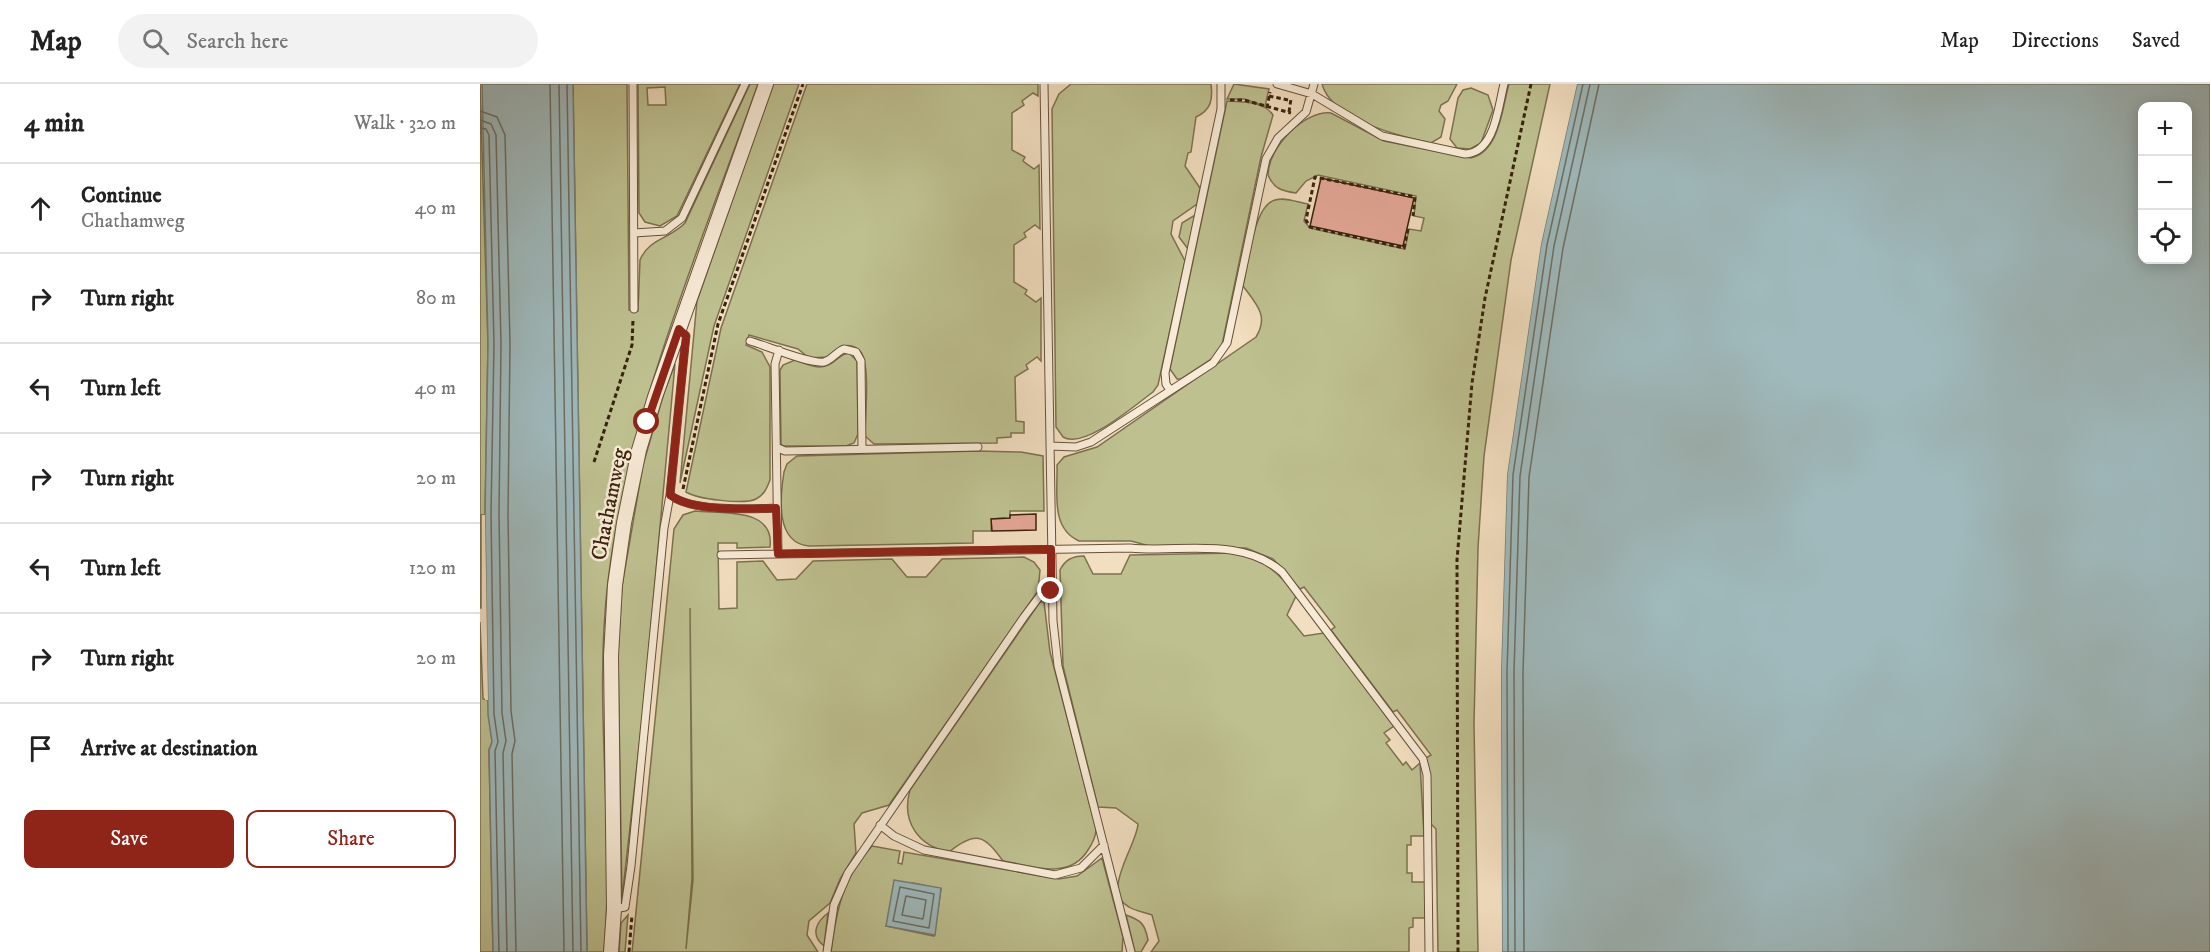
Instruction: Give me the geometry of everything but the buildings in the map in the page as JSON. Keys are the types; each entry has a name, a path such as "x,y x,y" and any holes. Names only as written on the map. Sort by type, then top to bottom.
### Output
{"street":[{"name":"Chathamweg","path":"611,952 614,909 611,656 615,585 624,523 639,450 679,329 766,84"}],"lane":[{"path":"633,84 634,309"},
{"path":"634,233 665,231 680,221 745,84"},
{"path":"1044,84 1051,591 1058,666 1131,952"},
{"path":"1170,390 1166,384 1165,374 1221,109 1221,84"},
{"path":"1277,84 1312,94 1382,136 1469,154 1481,149 1488,142 1504,84"},
{"path":"1050,446 1065,448 1086,445 1213,363 1224,350 1266,159 1278,138 1302,115 1314,84"},
{"path":"614,909 623,909 627,902 664,528 670,495 686,336 679,329"},
{"path":"750,341 810,362 830,360 844,349 858,354 861,364 862,449"},
{"path":"778,554 775,364 779,350"},
{"path":"778,448 785,451 978,447"},
{"path":"670,495 680,502 745,509 776,508"},
{"path":"721,555 1051,549 1232,549 1260,556 1282,572 1423,759 1427,775 1429,952"},
{"path":"827,952 831,920 839,890 880,825 1024,617 1039,597 1051,591"},
{"path":"880,825 894,836 924,850 1055,875 1081,868 1104,845"}],"path":[{"path":"1267,108 1271,84"},
{"path":"1458,952 1455,647 1459,538 1472,383 1485,298 1531,84"},
{"path":"1269,96 1291,101"},
{"path":"1220,101 1244,100 1267,108 1302,115"},
{"path":"1408,229 1404,248 1310,227 1306,220 1315,177 1415,197 1413,216"},
{"path":"594,462 632,345 634,309"}],"green space":[{"path":"480,84 488,344 485,515 481,515 481,608 480,608"},
{"path":"573,84 627,84 629,310 638,311 640,260 649,247 685,223 750,84 758,84 670,329 632,454 618,517 608,581 604,627 603,720 607,906 604,952 587,952"},
{"path":"638,84 740,84 677,216 660,226 645,222 639,213","holes":["665,87 666,105 648,105 647,88"]},
{"path":"773,84 799,84 714,326 680,483 697,301"},
{"path":"807,84 1038,84 1038,96 1033,93 1022,101 1024,105 1012,113 1012,150 1025,157 1023,161 1034,169 1039,165 1040,229 1035,225 1024,233 1026,237 1014,245 1014,282 1027,290 1025,294 1036,302 1041,298 1041,361 1037,357 1026,365 1028,369 1015,377 1016,421 1024,422 1024,433 1011,433 1011,437 997,438 997,443 874,444 865,436 866,379 863,357 858,349 842,346 828,357 809,358 798,349 749,335 746,345 762,352 770,367 770,480 761,495 750,501 721,500 692,495 686,492 721,328"},
{"path":"1071,84 1211,84 1212,95 1208,108 1196,117 1191,152 1188,153 1185,166 1200,188 1197,204 1173,221 1171,234 1185,261 1158,385 1153,392 1109,424 1096,432 1072,439 1063,437 1056,427 1052,109 1059,94"},
{"path":"1234,84 1269,89 1265,106 1244,99 1227,99"},
{"path":"1322,84 1457,84 1448,101 1441,105 1439,111 1445,119 1441,137 1431,143 1385,131 1352,117 1328,97"},
{"path":"1509,84 1550,84 1511,260 1484,456 1478,548 1474,724 1478,952 1438,952 1436,829 1431,824 1430,778 1426,758 1431,755 1397,710 1393,712 1331,630 1335,627 1304,587 1300,589 1273,559 1246,548 1157,548 1131,541 1079,541 1063,527 1057,508 1057,465 1064,457 1097,447 1256,337 1260,330 1260,311 1243,286 1261,213 1275,200 1292,200 1308,204 1304,221 1310,228 1405,249 1409,229 1421,231 1424,218 1414,216 1416,196 1318,175 1306,181 1296,193 1276,186 1268,175 1270,164 1281,143 1299,124 1321,114 1331,113 1384,141 1471,158 1481,154 1494,138 1502,116"},
{"path":"1471,88 1488,95 1493,110 1481,143 1470,149 1457,148 1450,139 1458,98 1463,90"},
{"path":"1227,101 1258,105 1269,110 1273,115 1261,157 1222,345 1213,358 1181,379 1177,379 1170,369"},
{"path":"1195,215 1188,249 1179,237 1182,223"},
{"path":"849,353 857,361 858,434 854,443 846,446 783,446 781,444 780,370 783,365 795,360 821,367"},
{"path":"675,364 643,712 622,898 618,654 622,586 643,465"},
{"path":"1021,452 1043,456 1044,511 1010,511 1010,531 1004,518 992,519 991,531 973,531 973,543 809,546 798,543 790,537 785,528 781,506 784,472 787,464 797,456"},
{"path":"695,511 744,515 764,525 769,534 770,547 737,548 737,543 718,543 719,609 737,608 737,562 763,561 777,580 796,579 813,561 892,559 907,577 926,577 942,559 1024,557 1034,562 1040,570 1038,591 889,805 862,813 854,824 856,853 840,879 830,903 809,921 807,935 818,952 632,952 674,529 683,515","holes":["690,608 693,880 686,949 692,879"]},
{"path":"1236,553 1255,559 1284,581 1296,596 1287,615 1304,636 1324,633 1394,726 1384,733 1390,740 1386,743 1403,765 1406,762 1412,770 1420,763 1424,836 1411,836 1411,845 1407,845 1407,873 1412,873 1412,882 1425,882 1426,918 1413,918 1413,927 1409,928 1409,952 1151,952 1159,941 1152,915 1131,908 1121,900 1118,891 1119,880 1138,824 1116,808 1098,807 1063,666 1060,570 1069,559 1080,556 1084,556 1093,574 1121,574 1130,555"},
{"path":"1040,602 1044,602 1050,652 1096,829 1092,843 1080,860 1071,866 1049,869 1003,861 985,841 979,838 966,840 949,852 938,849 921,838 910,822 908,801 910,790"},
{"path":"480,622 483,699 488,700 492,742 489,750 493,952 480,952"},
{"path":"872,846 900,851 898,863 902,864 904,852 1059,879 1077,876 1102,858 1123,937 1122,952 831,952 842,895 862,858","holes":["913,883 941,889 934,936 886,926"]},
{"path":"828,913 824,946 817,937 816,929 820,920"},
{"path":"628,915 625,952 619,952 621,923"},
{"path":"1126,915 1142,923 1145,930 1148,940 1141,952 1135,952"}],"water":[{"path":"482,84 573,84 587,952 493,952 489,750 492,742 488,715 485,515 488,344"},
{"path":"1577,84 2210,84 2210,952 1502,952 1501,672 1507,475 1541,244"},
{"path":"894,880 941,888 935,935 886,926"}],"pier":[{"path":"1574,84 1577,84 1541,244 1507,475 1501,672 1502,952 1499,952 1498,672 1504,475 1538,243"},
{"path":"482,515 485,515 488,700 485,700"}],"route":[{"path":"647,422 679,329 686,336 670,495 680,502 745,509 776,508 778,554 1051,549 1051,591"}]}
